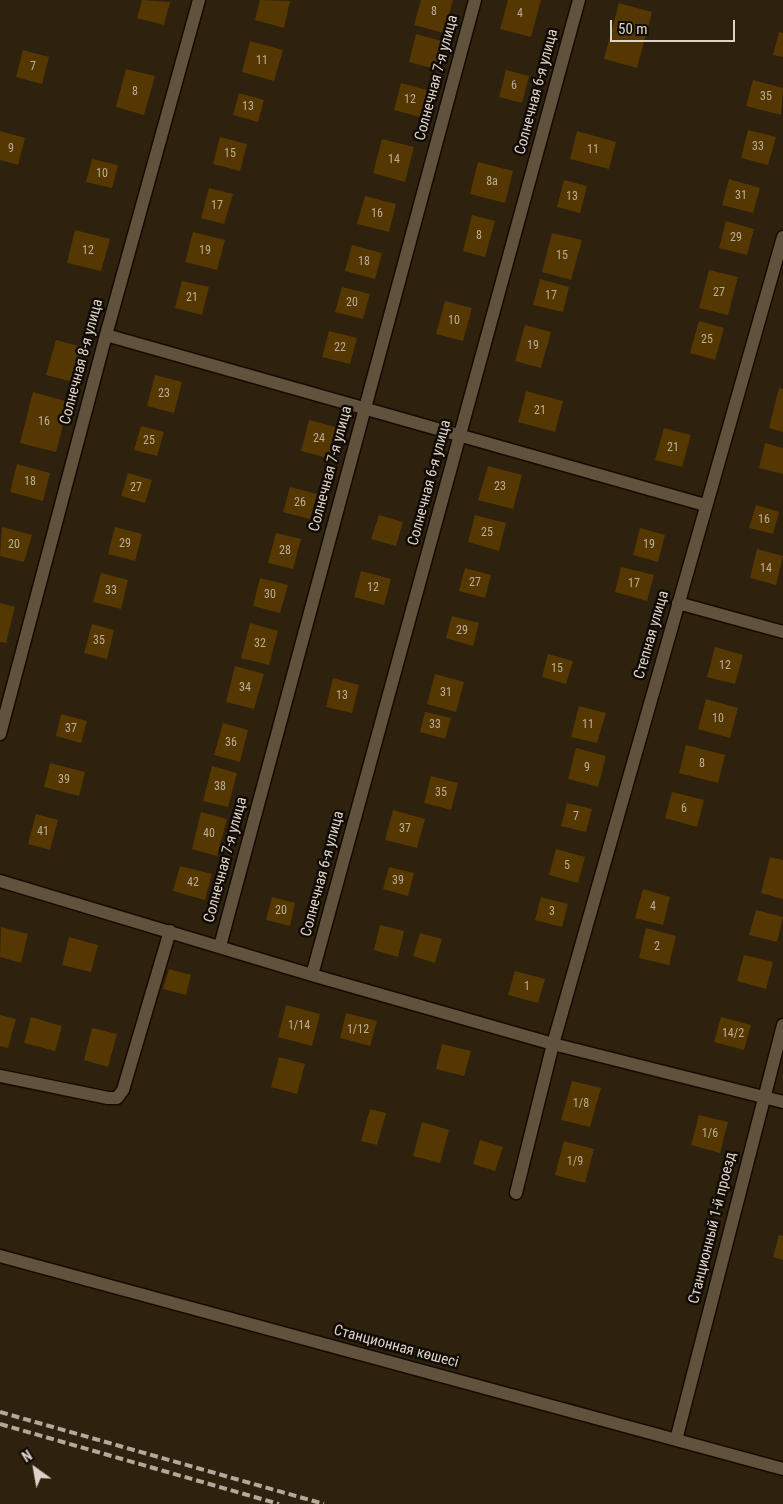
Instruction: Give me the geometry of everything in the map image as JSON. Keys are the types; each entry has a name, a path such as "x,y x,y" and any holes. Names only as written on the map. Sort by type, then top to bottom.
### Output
{"street":[{"name":"Солнечная 8-я улица","path":"0,734 106,334 199,0"},
{"name":"Солнечная 7-я улица","path":"220,946 364,408 476,0"},
{"name":"Солнечная 6-я улица","path":"312,975 579,0"},
{"name":"Степная улица","path":"516,1193 554,1044 705,505 783,237"},
{"path":"106,334 705,505"},
{"path":"678,603 783,632"},
{"path":"0,881 312,975 554,1044 783,1102"},
{"path":"0,1076 108,1098 117,1098 123,1090 170,931"},
{"name":"Станционный 1-й проезд","path":"676,1440 783,1025"},
{"name":"Станционная көшесі","path":"0,1256 783,1469"}],"building":[{"path":"142,0 170,2 164,25 137,18"},
{"path":"260,0 290,1 284,28 255,20"},
{"path":"421,0 453,0 444,33 414,25"},
{"path":"508,0 541,0 531,37 500,29"},
{"path":"619,3 652,12 637,68 604,59"},
{"path":"779,32 783,33 783,57 773,55"},
{"path":"416,34 442,41 435,69 409,62"},
{"path":"250,41 283,50 274,81 242,72"},
{"path":"23,50 49,57 42,84 16,77"},
{"path":"126,69 155,76 144,115 116,107"},
{"path":"506,70 529,76 522,103 499,97"},
{"path":"753,80 783,88 781,115 746,106"},
{"path":"401,83 427,90 420,117 394,110"},
{"path":"239,93 264,100 258,122 233,115"},
{"path":"748,130 776,137 768,165 741,158"},
{"path":"0,131 25,138 18,165 0,160"},
{"path":"577,131 616,142 609,169 570,159"},
{"path":"220,137 247,144 240,171 213,164"},
{"path":"382,139 414,147 405,182 373,173"},
{"path":"92,159 118,165 112,188 86,182"},
{"path":"478,162 513,171 505,203 470,194"},
{"path":"729,179 760,188 753,213 722,205"},
{"path":"564,180 587,186 580,213 557,207"},
{"path":"209,188 233,194 224,224 201,218"},
{"path":"365,196 396,204 389,232 357,224"},
{"path":"472,215 495,221 485,257 463,251"},
{"path":"726,221 754,229 747,255 719,248"},
{"path":"75,230 110,239 101,271 67,263"},
{"path":"193,232 225,240 217,270 185,262"},
{"path":"552,233 582,240 571,280 542,272"},
{"path":"352,245 382,253 375,279 345,271"},
{"path":"709,270 738,277 728,315 699,308"},
{"path":"540,279 569,287 563,312 533,305"},
{"path":"182,281 209,287 202,315 175,308"},
{"path":"342,287 370,294 363,319 335,312"},
{"path":"445,301 472,308 463,341 436,334"},
{"path":"699,321 724,328 715,360 690,353"},
{"path":"525,325 551,332 541,368 515,361"},
{"path":"329,331 357,338 350,364 322,357"},
{"path":"56,340 86,348 77,383 46,375"},
{"path":"155,375 182,382 174,413 147,406"},
{"path":"779,388 783,389 783,432 769,428"},
{"path":"526,391 563,401 555,432 518,422"},
{"path":"33,392 69,402 56,452 20,443"},
{"path":"309,420 336,427 328,458 301,451"},
{"path":"141,426 164,432 157,456 134,450"},
{"path":"664,428 691,435 682,467 655,460"},
{"path":"765,443 783,448 783,474 759,468"},
{"path":"17,464 50,473 43,501 10,492"},
{"path":"488,466 522,475 513,509 478,500"},
{"path":"128,473 152,480 145,503 121,496"},
{"path":"290,487 317,494 310,519 283,512"},
{"path":"756,505 779,512 773,534 749,528"},
{"path":"379,515 403,522 396,546 371,539"},
{"path":"475,515 506,523 499,551 468,542"},
{"path":"2,527 32,535 24,562 0,556"},
{"path":"115,527 142,534 135,561 108,554"},
{"path":"640,528 665,535 658,562 633,555"},
{"path":"276,533 301,539 293,569 268,563"},
{"path":"757,549 783,556 776,585 750,578"},
{"path":"621,567 654,575 647,601 615,592"},
{"path":"465,568 491,575 485,598 459,591"},
{"path":"361,571 391,579 384,605 354,597"},
{"path":"101,573 128,580 121,609 93,602"},
{"path":"260,578 288,585 280,613 253,606"},
{"path":"0,603 15,607 6,643 0,642"},
{"path":"452,616 479,623 473,646 446,638"},
{"path":"250,623 278,631 269,665 241,658"},
{"path":"92,624 114,630 107,659 84,653"},
{"path":"715,647 743,655 735,684 707,677"},
{"path":"548,654 573,661 566,684 542,677"},
{"path":"235,666 264,674 254,709 226,702"},
{"path":"435,674 464,682 456,712 427,704"},
{"path":"333,678 359,685 352,713 326,707"},
{"path":"706,699 738,708 730,738 698,729"},
{"path":"579,706 606,713 597,743 571,737"},
{"path":"425,712 451,718 445,739 420,732"},
{"path":"61,714 87,721 81,743 56,736"},
{"path":"223,723 248,730 240,762 214,755"},
{"path":"686,745 725,755 718,783 679,773"},
{"path":"576,748 606,756 598,787 568,779"},
{"path":"50,763 85,772 79,796 44,787"},
{"path":"212,766 237,773 228,807 203,801"},
{"path":"431,776 458,783 451,810 424,803"},
{"path":"672,792 704,800 697,827 665,818"},
{"path":"567,803 592,809 586,832 561,826"},
{"path":"393,810 425,819 417,848 385,840"},
{"path":"201,812 227,819 217,856 192,849"},
{"path":"36,814 58,820 50,850 28,844"},
{"path":"556,849 585,857 578,883 549,875"},
{"path":"770,857 783,860 783,899 761,893"},
{"path":"180,866 212,874 205,900 173,891"},
{"path":"389,867 414,873 408,896 383,889"},
{"path":"643,889 670,897 663,925 635,918"},
{"path":"272,897 295,903 290,926 266,920"},
{"path":"541,897 568,904 562,927 535,920"},
{"path":"756,910 783,917 777,942 749,935"},
{"path":"380,925 404,931 398,957 374,950"},
{"path":"1,927 28,934 21,963 0,957"},
{"path":"646,928 676,936 669,965 639,958"},
{"path":"420,933 442,939 435,963 413,956"},
{"path":"69,937 98,945 91,972 62,965"},
{"path":"744,955 773,962 766,989 737,981"},
{"path":"169,969 191,975 186,995 163,989"},
{"path":"515,971 545,979 538,1003 508,995"},
{"path":"286,1005 320,1014 312,1046 278,1037"},
{"path":"346,1013 377,1021 370,1046 340,1038"},
{"path":"0,1015 16,1019 8,1048 0,1046"},
{"path":"31,1017 62,1026 55,1051 24,1043"},
{"path":"721,1017 751,1025 744,1050 714,1042"},
{"path":"92,1028 117,1034 108,1067 84,1060"},
{"path":"442,1044 471,1051 464,1076 436,1069"},
{"path":"279,1057 305,1064 297,1094 271,1087"},
{"path":"572,1081 601,1088 590,1127 561,1120"},
{"path":"370,1109 386,1113 377,1145 361,1141"},
{"path":"699,1115 728,1122 720,1153 691,1145"},
{"path":"422,1122 449,1130 440,1163 413,1156"},
{"path":"480,1140 503,1147 495,1171 473,1164"},
{"path":"564,1141 594,1149 585,1183 555,1175"},
{"path":"779,1235 783,1236 783,1260 773,1257"}],"railway":[{"path":"0,1412 324,1504"},
{"path":"0,1424 279,1504"}]}
